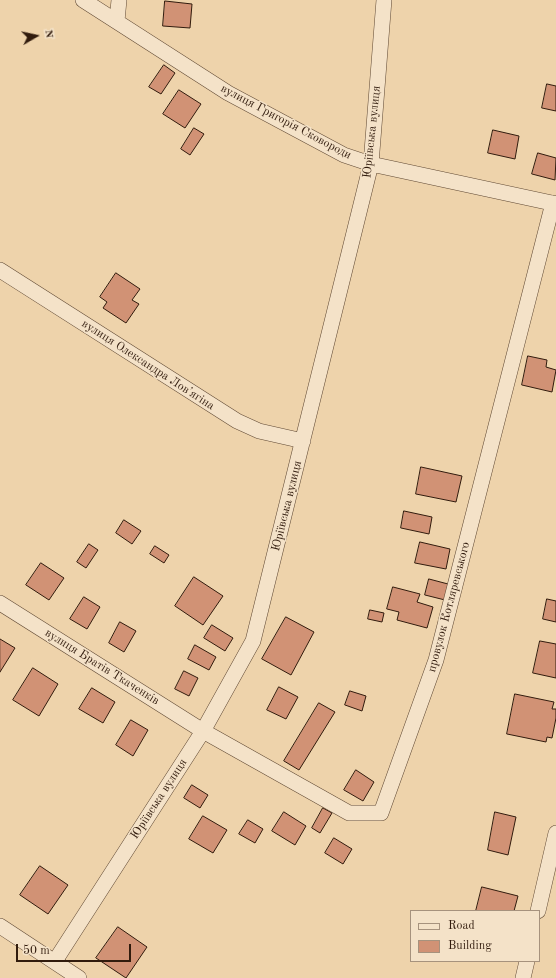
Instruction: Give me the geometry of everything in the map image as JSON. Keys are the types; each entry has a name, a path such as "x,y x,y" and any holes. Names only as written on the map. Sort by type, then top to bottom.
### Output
{"street":[{"name":"вулиця Григорія Сковороди","path":"83,0 228,93 344,155 371,164 555,204"},
{"path":"116,21 119,0"},
{"name":"Юріївська вулиця","path":"55,961 203,731 253,641 371,164 384,0"},
{"name":"провулок Котляревського","path":"203,731 350,813 381,814 436,660 555,204"},
{"name":"вулиця Олександра Ловʼягіна","path":"0,270 236,421 259,431 303,441"},
{"name":"вулиця Братів Ткаченків","path":"0,603 203,731"},
{"path":"538,910 556,833"},
{"path":"0,926 79,978"},
{"path":"523,978 526,962"}],"building":[{"path":"165,1 192,4 190,28 163,26"},
{"path":"164,65 175,73 161,94 149,87"},
{"path":"547,84 556,86 556,111 542,108"},
{"path":"179,90 201,104 185,128 163,114"},
{"path":"194,128 204,134 190,155 181,149"},
{"path":"493,130 519,136 515,159 488,153"},
{"path":"538,153 556,158 555,180 532,174"},
{"path":"116,273 140,289 132,300 139,304 126,323 103,308 107,302 100,297"},
{"path":"528,356 547,360 546,367 556,370 552,392 522,385"},
{"path":"421,467 462,476 456,502 416,494"},
{"path":"404,511 432,517 429,534 401,528"},
{"path":"124,520 141,531 132,544 116,533"},
{"path":"420,542 450,549 446,569 415,563"},
{"path":"89,544 98,550 86,568 77,562"},
{"path":"155,546 169,555 164,563 150,554"},
{"path":"41,563 64,578 49,600 26,585"},
{"path":"194,577 223,596 203,625 175,606"},
{"path":"429,579 448,584 445,600 425,595"},
{"path":"393,587 420,594 417,602 433,607 427,628 397,620 399,612 387,609"},
{"path":"84,597 100,607 87,629 70,619"},
{"path":"547,599 556,601 556,622 543,619"},
{"path":"370,610 384,613 382,622 368,619"},
{"path":"286,617 314,632 291,675 262,659"},
{"path":"120,622 136,631 124,652 109,643"},
{"path":"212,625 233,638 225,651 204,638"},
{"path":"0,639 15,648 0,672"},
{"path":"540,641 556,644 556,678 533,673"},
{"path":"195,645 216,657 209,670 188,659"},
{"path":"33,668 58,684 39,716 13,700"},
{"path":"184,671 198,678 189,696 175,689"},
{"path":"279,687 298,697 286,719 267,710"},
{"path":"92,688 115,702 103,723 79,709"},
{"path":"350,691 366,696 362,711 345,705"},
{"path":"515,694 554,702 552,709 556,709 556,718 552,738 547,737 546,742 507,734"},
{"path":"319,703 335,712 299,770 284,761"},
{"path":"131,720 148,730 133,756 116,745"},
{"path":"356,770 374,782 363,801 344,790"},
{"path":"192,785 208,795 200,808 184,798"},
{"path":"323,808 332,813 320,833 312,828"},
{"path":"284,812 306,826 295,845 272,831"},
{"path":"495,812 516,817 508,855 488,850"},
{"path":"203,816 227,830 213,853 189,839"},
{"path":"248,820 263,829 255,843 239,834"},
{"path":"334,838 352,849 343,864 325,853"},
{"path":"40,866 68,885 48,914 20,895"},
{"path":"482,887 518,896 514,910 476,910"},
{"path":"118,927 147,947 126,978 96,958"}]}
